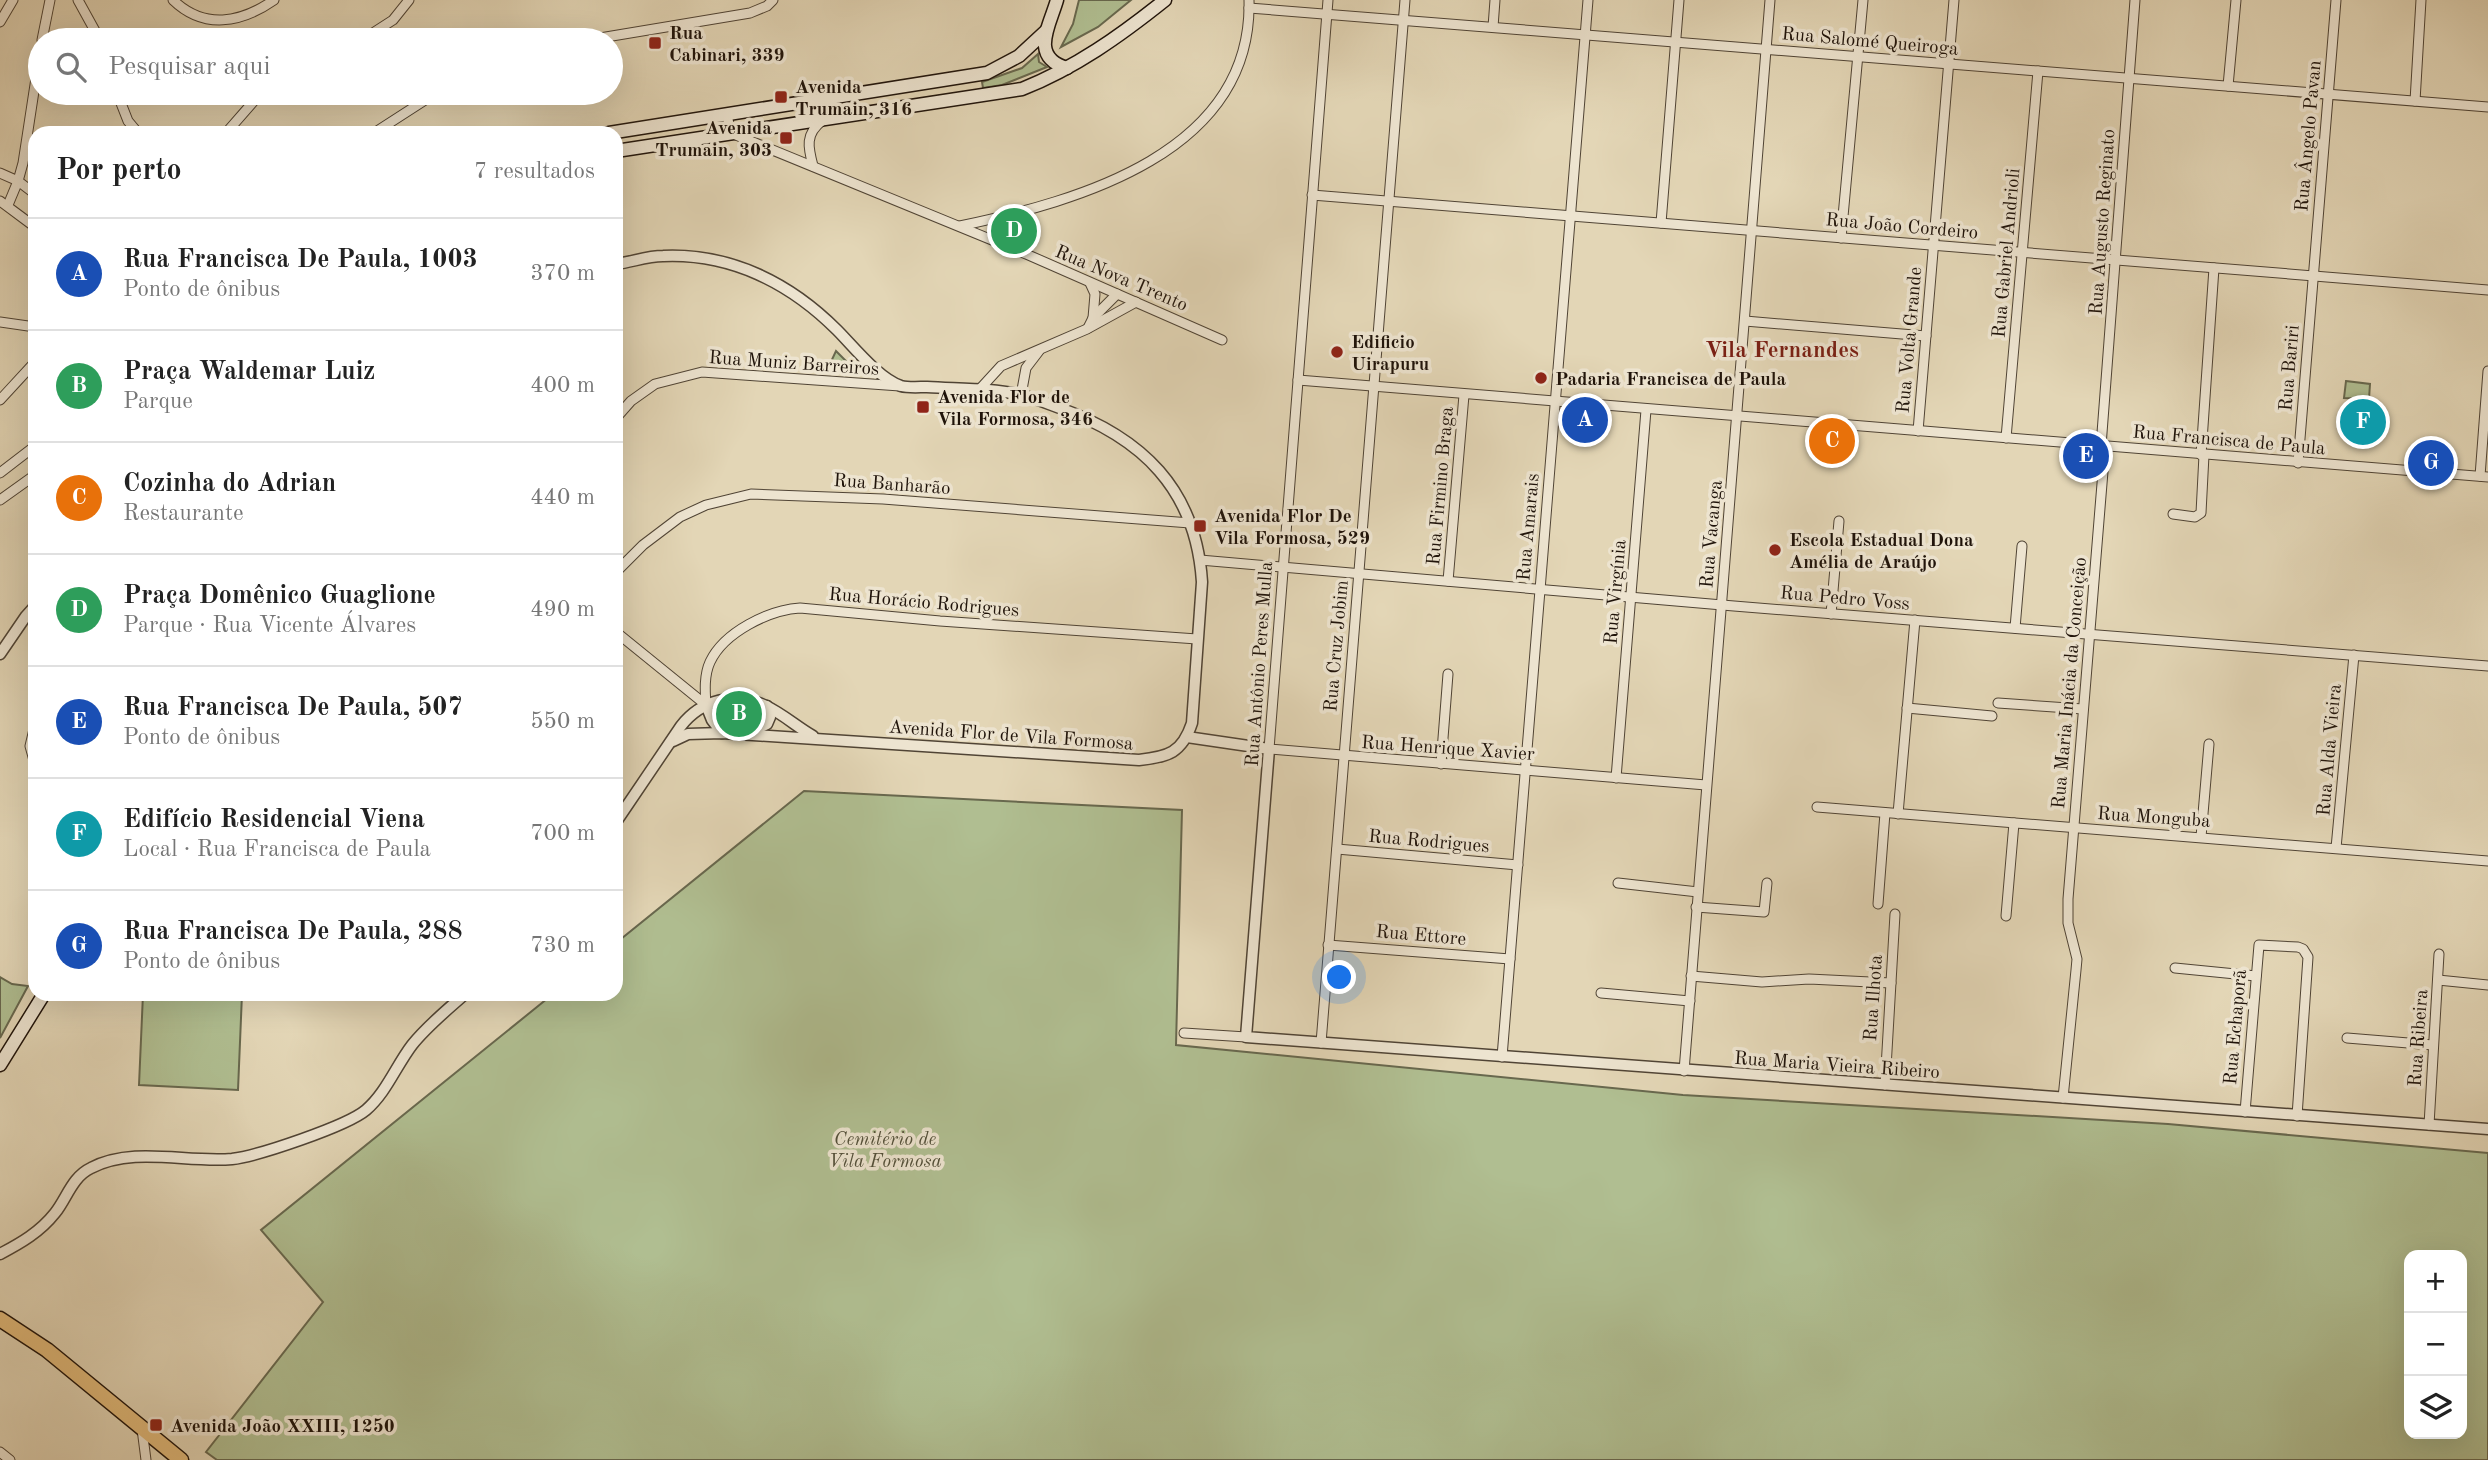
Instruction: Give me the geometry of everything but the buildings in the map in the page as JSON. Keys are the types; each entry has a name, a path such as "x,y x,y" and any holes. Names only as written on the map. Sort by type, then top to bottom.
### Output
{"main road":[{"path":"1057,0 1044,39 1047,55 1052,61 1067,68"},
{"path":"1149,13 1154,0"},
{"path":"623,150 828,117 1004,93 1041,81 1107,46 1164,0"},
{"path":"623,131 987,73 1019,56 1046,31"},
{"path":"0,1065 40,1001"},
{"path":"0,1320 47,1350 181,1460"}],"street":[{"path":"0,22 13,0"},
{"path":"44,28 50,0"},
{"path":"78,0 93,28"},
{"path":"173,0 194,14 218,21 231,20 274,0"},
{"path":"381,28 393,20 410,0"},
{"path":"623,34 750,13 767,6 773,0"},
{"name":"Rua Antônio Peres Mulla","path":"1246,1037 1328,0"},
{"name":"Rua Cruz Jobim","path":"1321,1043 1405,0"},
{"path":"1493,27 1496,0"},
{"name":"Rua Amarais","path":"1502,1057 1588,0"},
{"path":"1661,223 1679,0"},
{"name":"Rua Vacanga","path":"1685,1071 1770,0"},
{"path":"1841,238 1863,0"},
{"name":"Rua Volta Grande","path":"1919,431 1954,0"},
{"name":"Rua Augusto Reginato","path":"2103,446 2136,0"},
{"path":"2228,86 2236,0"},
{"name":"Rua Ângelo Pavan","path":"2313,275 2336,0"},
{"path":"2415,101 2421,0"},
{"path":"958,226 1048,205 1082,194 1135,170 1167,151 1190,132 1222,95 1242,51 1249,4"},
{"name":"Rua Salomé Queiroga","path":"1249,4 1403,21 2488,107"},
{"name":"Rua Gabriel Andrioli","path":"2006,438 2038,71"},
{"path":"28,222 4,203 19,181 31,105"},
{"path":"122,105 132,126"},
{"path":"232,126 250,105"},
{"path":"385,126 417,105"},
{"path":"727,114 731,133"},
{"path":"813,166 809,136 814,127 828,117"},
{"name":"Rua Nova Trento","path":"731,133 958,226 1222,340"},
{"path":"0,173 28,188"},
{"name":"Rua João Cordeiro","path":"1312,195 2488,290"},
{"path":"623,263 660,256 686,256 723,261 749,269 783,285 816,310 875,369 900,386 1021,395 1077,414 1130,444 1154,464 1170,484 1190,523 1200,560 1202,582 1192,723 1187,737"},
{"path":"2173,514 2195,517 2201,513 2214,268"},
{"name":"Rua Bariri","path":"2298,463 2313,275"},
{"path":"1090,283 1095,295 1093,318"},
{"path":"1087,329 1093,318 1117,294"},
{"path":"979,390 1001,366 1087,329 1136,302"},
{"path":"1745,321 1926,336"},
{"path":"0,323 28,326"},
{"path":"1021,395 1026,368 1040,350"},
{"path":"0,400 28,370"},
{"path":"2484,477 2488,371"},
{"name":"Rua Muniz Barreiros","path":"623,410 655,384 702,372 900,386"},
{"name":"Rua Francisca de Paula","path":"1298,380 2484,477"},
{"name":"Rua Firmino Braga","path":"1448,581 1464,395"},
{"name":"Rua Virgínia","path":"1616,778 1646,410"},
{"name":"Rua Maria Inácia da Conceição","path":"2063,1098 2077,959 2068,923 2073,828 2103,446"},
{"path":"0,473 28,451"},
{"path":"0,500 28,480"},
{"name":"Rua Banharão","path":"623,565 643,545 680,517 706,505 751,494 883,499 1190,523"},
{"path":"1831,614 1839,521"},
{"path":"2015,628 2022,546"},
{"name":"Rua Pedro Voss","path":"1200,560 2488,666"},
{"name":"Rua Horácio Rodrigues","path":"706,705 705,682 709,663 718,650 746,626 781,609 800,608 1197,639"},
{"path":"0,654 28,614"},
{"path":"1898,814 1915,620"},
{"path":"623,638 706,705 712,720 722,733"},
{"name":"Rua Alda Vieira","path":"2336,848 2354,655"},
{"path":"1441,764 1448,674"},
{"name":"Avenida Flor de Vila Formosa","path":"706,705 731,698 744,699 767,706 819,739"},
{"path":"1998,703 2083,709"},
{"path":"623,812 688,717 706,705"},
{"path":"745,734 760,730 767,724 770,717 767,706"},
{"path":"1907,708 1992,716"},
{"name":"Avenida Flor de Vila Formosa","path":"673,741 688,734 722,733 1139,760 1167,755 1177,750 1187,737"},
{"name":"Rua Henrique Xavier","path":"1187,737 1344,757 1706,785"},
{"path":"2201,837 2209,744"},
{"name":"Rua Monguba","path":"1817,807 2488,861"},
{"path":"1878,904 1885,813"},
{"path":"2006,916 2014,823"},
{"name":"Rua Rodrigues","path":"1337,849 1518,865"},
{"path":"1618,883 1698,892"},
{"path":"1696,907 1763,912 1767,883"},
{"name":"Rua Ilhota","path":"1885,1085 1895,914"},
{"name":"Rua Ettore","path":"1328,945 1510,959"},
{"name":"Rua Echaporã","path":"2245,1112 2259,945 2298,947 2307,952 2308,957 2297,1116"},
{"name":"Rua Ribeira","path":"2429,1125 2439,954"},
{"path":"2175,968 2256,976"},
{"path":"1691,976 1762,982 1809,979 1891,983"},
{"path":"2438,981 2488,985"},
{"path":"1601,993 1690,1001"},
{"path":"0,1254 27,1239 49,1220 74,1183 88,1169 124,1157 206,1160 245,1157 331,1127 365,1111 382,1091 411,1046 458,1001"},
{"name":"Rua Maria Vieira Ribeiro","path":"1184,1033 2488,1129"},
{"path":"2347,1038 2433,1045"},
{"path":"142,1429 146,1460"},
{"path":"0,1452 10,1460"}],"green space":[{"path":"1079,0 1131,0 1098,27 1061,47 1073,24"},
{"path":"1038,54 1039,62 1047,67 1002,85 983,88 982,82 1022,68"},
{"path":"836,351 850,365 849,369 828,368"},
{"path":"2346,381 2370,384 2369,399 2344,398"},
{"path":"721,710 756,713 759,716 724,716 719,713"},
{"name":"Cemitério de Vila Formosa","path":"804,791 1182,810 1176,1045 1683,1095 2168,1124 2488,1153 2488,1460 217,1460 206,1452 323,1302 261,1230 544,1001 623,1001 623,937"},
{"path":"0,977 12,984 28,986 0,1038"},
{"path":"143,1001 242,1001 238,1090 139,1085"}],"place":[{"name":"Rua Cabinari, 339","path":"655,43"},
{"name":"Avenida Trumain, 316","path":"781,97"},
{"name":"Avenida Trumain, 303","path":"786,138"},
{"name":"Praça Domênico Guaglione","path":"1014,231"},
{"name":"Edificio Uirapuru","path":"1337,352"},
{"name":"Padaria Francisca de Paula","path":"1541,378"},
{"name":"Avenida Flor de Vila Formosa, 346","path":"923,407"},
{"name":"Rua Francisca De Paula, 1003","path":"1585,420"},
{"name":"Edifício Residencial Viena","path":"2363,422"},
{"name":"Cozinha do Adrian","path":"1832,441"},
{"name":"Rua Francisca De Paula, 507","path":"2086,456"},
{"name":"Rua Francisca De Paula, 288","path":"2431,463"},
{"name":"Avenida Flor De Vila Formosa, 529","path":"1200,526"},
{"name":"Escola Estadual Dona Amélia de Araújo","path":"1775,550"},
{"name":"Praça Waldemar Luiz","path":"739,714"},
{"name":"Avenida João XXIII, 1250","path":"156,1425"}],"district":[{"name":"Vila Fernandes","path":"1782,349"}]}
